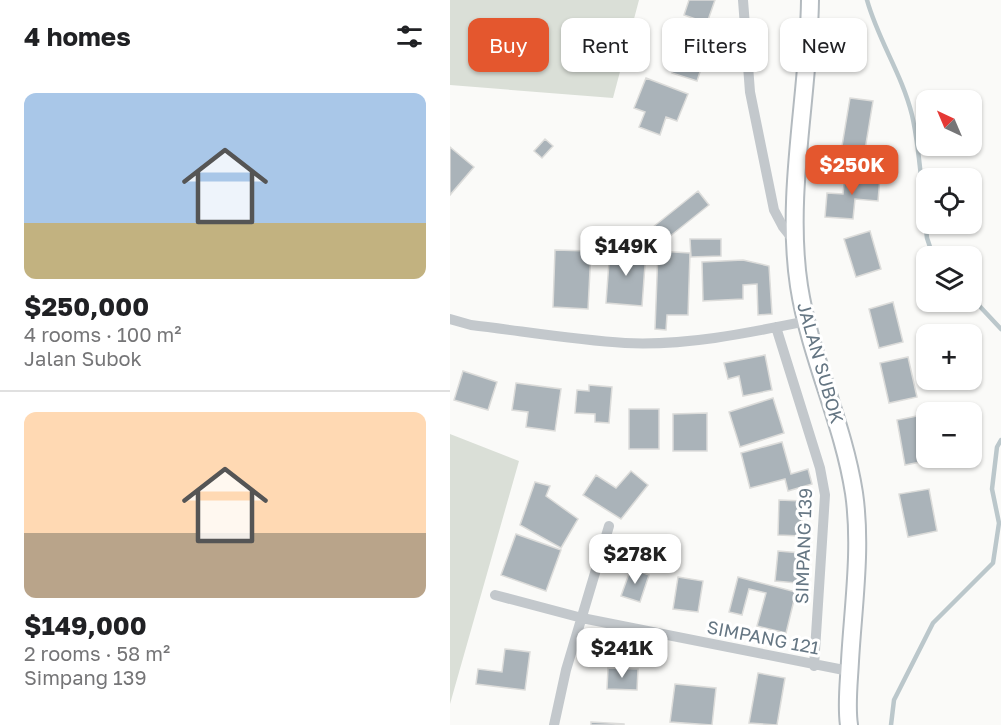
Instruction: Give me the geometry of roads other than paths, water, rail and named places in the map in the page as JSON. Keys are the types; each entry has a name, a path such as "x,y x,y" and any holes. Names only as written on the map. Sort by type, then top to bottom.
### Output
{"main road":[{"name":"JALAN SUBOK","path":"810,0 795,242 799,286 807,321 837,419 854,494 856,551 849,671 849,725"}],"street":[{"path":"743,0 750,92 774,210 783,227 795,242"},
{"path":"450,319 471,325 625,343 668,342 807,321"},
{"name":"SIMPANG 139","path":"776,327 820,468 825,495 814,666"},
{"path":"554,725 609,526"},
{"name":"SIMPANG 121","path":"495,596 582,618 814,666 849,671"}],"waterway":[{"path":"867,0 912,115 930,246"},
{"path":"982,309 1001,329"},
{"path":"891,725 894,700 933,623 993,563 999,523 992,489 997,447 1001,440"}]}
